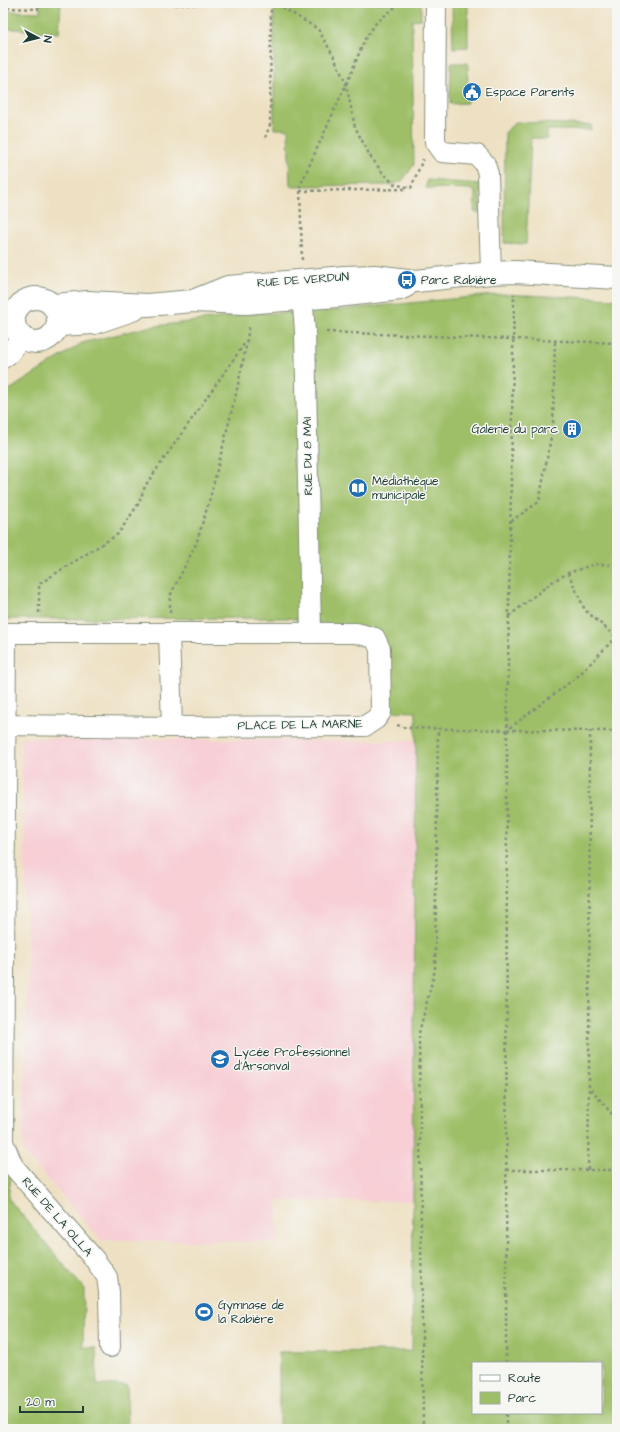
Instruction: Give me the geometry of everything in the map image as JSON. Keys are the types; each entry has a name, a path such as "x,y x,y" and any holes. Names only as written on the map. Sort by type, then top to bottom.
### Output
{"main road":[{"name":"RUE DE VERDUN","path":"193,301 228,286 302,280 400,289 416,281 491,273 514,272 617,278"},
{"name":"RUE DE VERDUN","path":"56,315 94,323 148,305 193,301 246,303 302,280"},
{"path":"37,297 49,301 56,315 52,336 40,342 33,342 21,337 17,331 11,301 37,297"}],"street":[{"path":"436,3 435,142 442,152 477,155 485,164 488,174 491,273"},
{"name":"RUE DU 8 MAI","path":"302,280 305,331 311,632"},
{"path":"3,358 10,353 21,337"},
{"name":"PLACE DE LA MARNE","path":"5,633 356,633 375,638 380,649 381,712 376,719 365,726 172,727 6,725"},
{"name":"RUE DE LA OLLA","path":"5,633 4,1142 13,1166 95,1260 107,1277 109,1292 110,1347"},
{"path":"169,633 172,727"}],"path":[{"path":"3,4 6,8 38,9 38,3"},
{"path":"152,3 152,5 271,4 282,7 318,29 334,57 346,84 356,127 370,156 382,172 394,184 411,188"},
{"path":"302,280 300,186 365,39 376,23 400,3"},
{"path":"265,138 270,124 271,4"},
{"path":"411,188 423,158 442,152"},
{"path":"300,191 411,188"},
{"path":"506,1362 507,730 514,272"},
{"path":"169,633 170,596 196,544 209,502 236,394 251,314 246,303"},
{"path":"305,331 617,343"},
{"path":"39,633 39,584 118,534 139,503 145,486 247,340"},
{"path":"510,521 539,502 553,426 555,341"},
{"path":"509,616 552,582 568,573 595,564 617,565"},
{"path":"568,573 585,610 617,637"},
{"path":"507,730 578,676 617,637 617,620"},
{"path":"376,719 407,728 617,731"},
{"path":"423,1429 419,1033 435,970 438,728"},
{"path":"588,1170 590,730"},
{"path":"589,1087 617,1120"},
{"path":"506,1170 617,1170"},
{"path":"506,1414 506,1429"}],"shaded area":[{"name":"Lycée Professionnel d'Arsonval","path":"21,738 417,741 413,1201 278,1201 278,1242 101,1240 23,1151 28,966"}],"green space":[{"path":"40,3 61,3 59,33 3,28 3,11 40,12"},
{"path":"274,3 421,3 421,19 412,20 414,165 402,181 391,185 290,186 288,129 274,129"},
{"path":"452,3 468,3 468,47 453,48"},
{"path":"451,63 468,63 467,103 450,104"},
{"path":"515,122 591,125 591,130 547,130 547,139 531,138 526,244 504,243 505,133"},
{"path":"427,180 480,184 480,213 474,212 475,192 470,189 426,188"},
{"path":"503,294 617,299 617,1429 279,1429 279,1352 412,1351 416,712 389,711 389,653 336,625 288,618 3,619 3,394 82,343 148,327 251,314 327,311"},
{"path":"3,1171 11,1177 8,1198 84,1289 83,1347 96,1348 97,1385 127,1385 128,1429 3,1429"}],"place":[{"name":"Espace Parents","path":"472,92"},
{"name":"Parc Rabière","path":"407,280"},
{"name":"Galerie du parc","path":"572,429"},
{"name":"Médiathèque municipale","path":"358,488"},
{"name":"Lycée Professionnel d'Arsonval","path":"220,1059"},
{"name":"Gymnase de la Rabière","path":"204,1312"}]}
